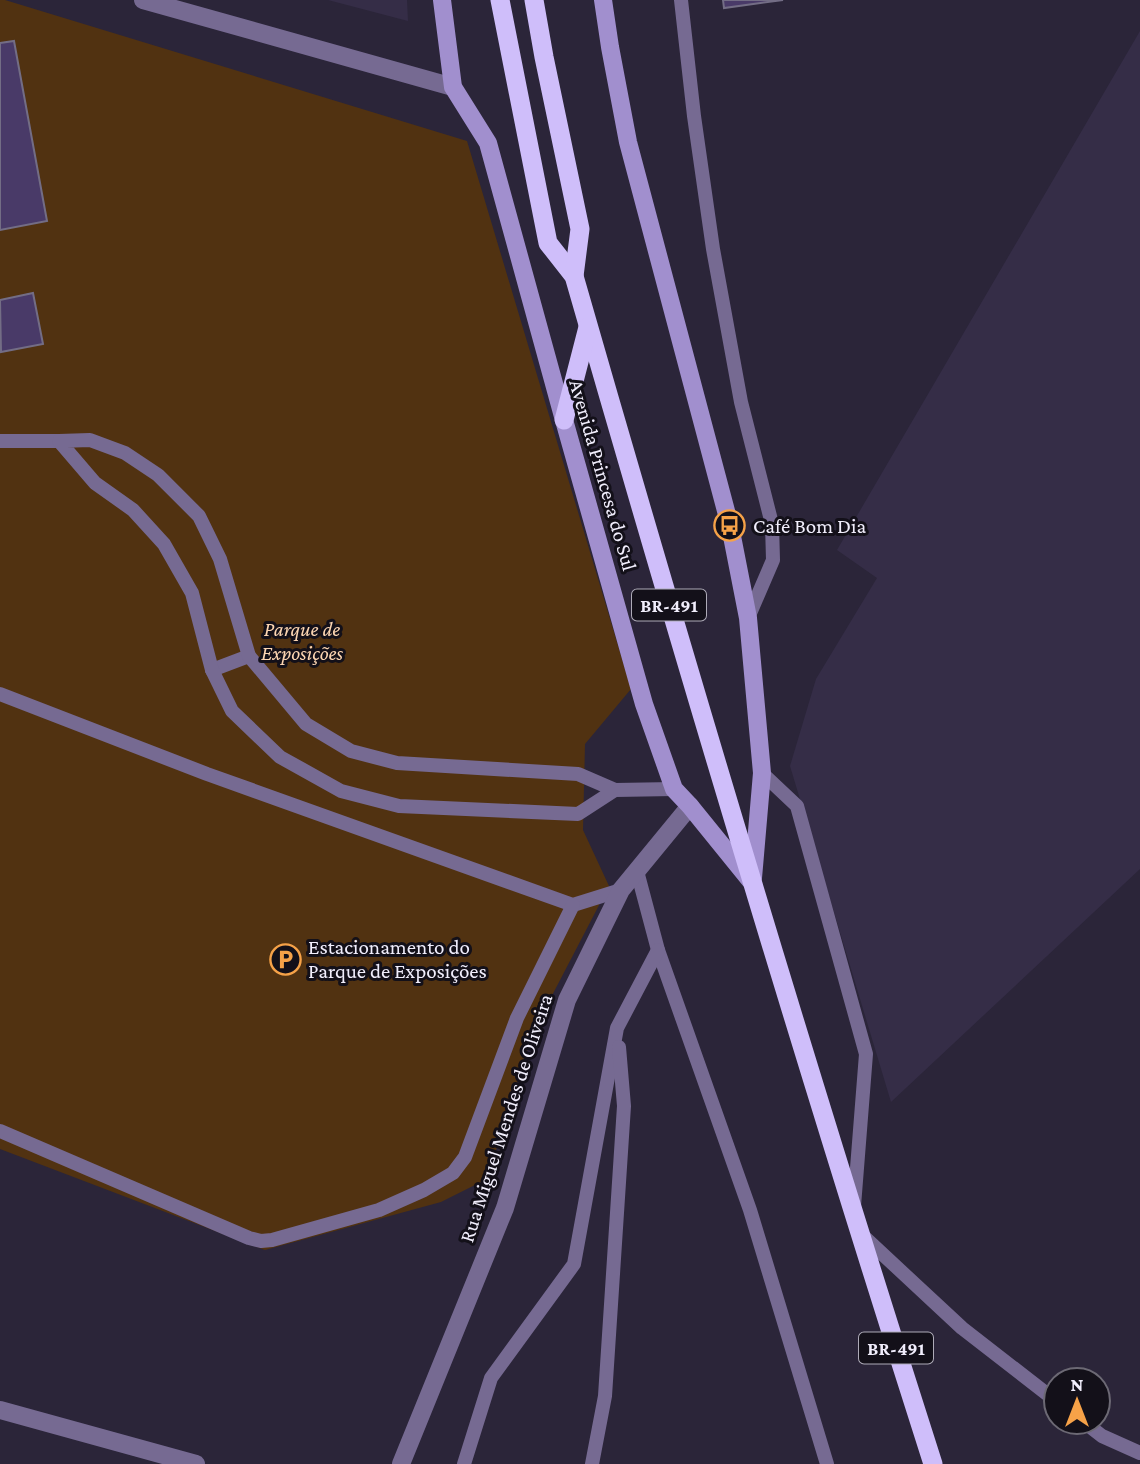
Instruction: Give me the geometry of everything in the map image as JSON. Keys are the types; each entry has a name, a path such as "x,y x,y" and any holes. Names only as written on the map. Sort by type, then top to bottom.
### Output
{"highway":[{"name":"BR-491","path":"500,0 548,243 573,275 752,883 933,1464"},
{"name":"BR-491","path":"534,0 580,229 573,275"},
{"path":"564,420 588,326"}],"main road":[{"name":"Avenida Princesa do Sul","path":"442,0 453,87 488,143 644,704 674,789 752,883"},
{"path":"603,0 628,142 730,526 748,618 762,774 752,883"}],"street":[{"path":"143,0 453,87"},
{"name":"Rua Miguel Mendes de Oliveira","path":"401,1464 505,1208 567,1000 621,890 690,806"},
{"path":"0,1410 196,1464"}],"lane":[{"path":"681,0 713,249 741,402 772,524 773,560 748,618"},
{"path":"0,441 90,440 125,453 158,475 198,516 220,559 248,656 306,724 351,751 397,763 578,774 615,790 674,789"},
{"path":"59,441 95,483 133,510 164,544 192,593 212,670 232,711 280,757 341,791 399,806 579,814 615,790"},
{"path":"212,670 248,656"},
{"path":"0,694 207,774 573,905 621,890"},
{"path":"762,774 797,806 866,1054 856,1223 962,1328 1042,1390"},
{"path":"637,871 658,950 750,1210 827,1464"},
{"path":"0,1131 261,1241 379,1210 453,1174 465,1157 517,1018 573,905"},
{"path":"464,1464 491,1378 574,1264 617,1028 658,950"},
{"path":"592,1464 605,1396 624,1105 617,1028"},
{"path":"1102,1436 1140,1453"}],"shaded area":[{"path":"328,0 407,0 408,21"},
{"name":"Café Bom Dia","path":"1140,31 1140,869 891,1102 790,766 816,679 877,578 837,550"}],"green space":[{"name":"Parque de Exposições","path":"0,0 467,141 631,689 585,744 583,830 609,886 533,1032 487,1179 441,1202 265,1250 0,1149"}],"building":[{"path":"723,0 783,0 724,8"},
{"path":"14,41 47,221 0,230 0,43"},
{"path":"33,293 43,344 1,352 0,300"}],"place":[{"name":"Café Bom Dia","path":"730,526"},
{"name":"Estacionamento do Parque de Exposições","path":"285,959"}]}
